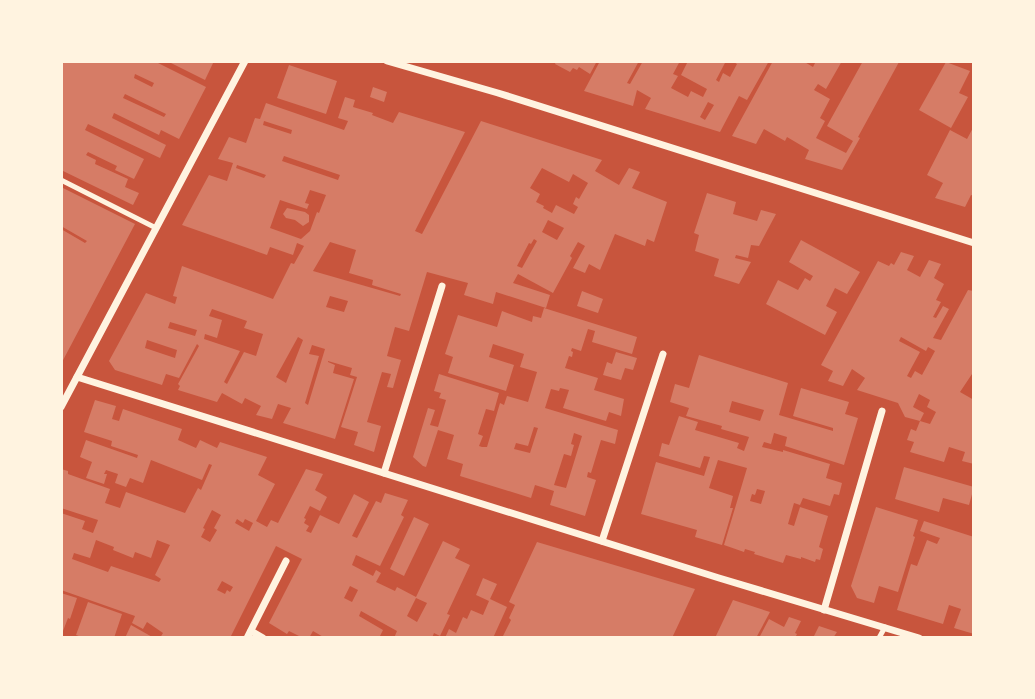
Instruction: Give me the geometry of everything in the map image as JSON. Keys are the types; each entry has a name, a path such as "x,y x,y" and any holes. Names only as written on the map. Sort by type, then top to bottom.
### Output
{"street":[{"path":"61,407 245,61"},
{"path":"387,61 511,97 974,243"},
{"path":"384,473 442,286"},
{"path":"602,541 663,354"},
{"path":"77,377 919,638"},
{"path":"824,610 882,411"},
{"path":"263,638 249,634 286,561"}],"lane":[{"path":"61,180 156,228"},
{"path":"879,638 884,627"}],"building":[{"path":"61,61 154,61 206,87 179,139 161,130 159,135 114,113 112,118 166,145 160,158 88,124 85,130 144,159 134,179 115,170 117,166 88,152 86,155 96,160 95,164 128,179 125,187 139,193 133,205 61,170","holes":["135,74 154,83 152,87 134,78","125,94 166,114 164,117 123,98"]},
{"path":"167,61 214,61 205,80"},
{"path":"556,61 597,61 590,74 579,67 570,72 555,64"},
{"path":"600,61 639,61 627,83 630,84 643,61 680,61 673,74 678,76 671,88 688,97 691,91 703,97 707,89 681,75 688,61 726,61 716,80 719,82 723,73 730,77 737,64 732,61 769,61 747,100 739,96 720,132 645,109 651,98 637,90 633,106 584,91","holes":["708,102 714,105 705,120 700,117"]},
{"path":"773,61 803,61 813,67 816,61 842,61 826,89 818,84 814,90 830,99 820,118 825,121 816,138 846,153 853,141 827,126 863,61 899,62 842,170 805,159 809,150 787,137 785,141 764,129 756,144 732,136"},
{"path":"946,62 970,71 959,93 968,97 951,128 919,110"},
{"path":"289,65 337,81 326,114 277,98"},
{"path":"373,87 387,92 384,102 370,97"},
{"path":"345,97 355,100 353,107 393,123 399,112 465,132 415,231 422,234 481,121 602,160 595,171 619,185 629,168 640,172 632,188 667,202 654,242 647,239 645,246 615,234 600,270 589,264 585,273 573,268 585,246 578,242 553,293 518,274 513,283 550,295 546,308 496,292 493,304 464,295 468,283 427,272 409,331 395,327 387,356 401,360 393,388 387,387 391,374 382,372 367,422 381,426 374,452 354,445 358,432 341,427 357,377 350,375 352,368 328,361 335,365 333,373 354,379 335,439 283,423 291,408 278,404 272,419 256,415 261,406 245,398 242,404 222,393 217,402 178,390 178,384 199,346 197,344 179,378 166,374 162,385 115,370 109,361 146,293 175,304 177,297 173,296 182,266 273,299 291,263 294,264 304,246 297,243 293,255 270,247 267,255 182,225 209,175 227,181 233,163 218,159 229,137 246,143 255,118 260,119 266,103 344,130 348,121 338,118","holes":["264,121 292,130 291,134 263,125","284,156 340,175 338,180 282,161","237,165 266,175 264,178 236,168","542,168 569,182 573,174 588,183 579,199 576,197 573,204 578,207 574,214 556,205 552,213 536,202 540,194 530,188","310,190 326,195 310,231 301,239 270,228 280,200 307,209 309,204 305,203","548,220 564,228 557,240 542,232","534,239 537,241 522,268 517,266 529,243","330,242 356,250 349,273 373,280 372,285 401,294 400,296 313,271","330,296 348,301 344,312 326,307","212,309 247,321 244,328 263,334 256,356 244,352 227,384 224,382 240,351 204,339 205,334 217,338 222,320 209,316","170,322 197,330 195,336 168,328","298,337 303,340 286,383 276,377","147,340 177,350 175,358 145,348","312,345 325,349 308,405 305,403 319,356 309,354"]},
{"path":"974,126 974,196 971,195 965,207 935,198 943,183 927,175 950,130 967,139"},
{"path":"61,187 135,224 61,364 61,229 85,243 87,241 61,226"},
{"path":"707,193 736,202 733,214 757,221 761,210 776,214 759,246 751,245 748,258 736,255 735,258 751,262 739,284 714,276 719,259 695,251 699,235 694,233"},
{"path":"287,208 305,212 309,215 309,222 303,226 286,218 283,214"},
{"path":"801,240 860,272 847,294 835,288 826,306 837,312 825,335 766,304 778,280 798,290 805,278 810,281 813,276 789,262"},
{"path":"901,252 914,256 907,270 920,277 929,260 941,264 934,278 944,284 936,300 941,302 933,317 936,318 943,306 949,309 933,338 941,340 968,290 974,291 974,371 960,392 974,400 974,464 962,461 965,452 949,447 944,462 910,452 914,442 907,440 911,429 916,431 920,421 905,417 898,403 857,390 865,378 852,369 843,386 828,381 833,371 821,365 878,261 889,266 891,263 894,265","holes":["901,337 926,351 928,347 935,351 922,375 915,371 911,378 907,376 920,352 899,341","919,394 930,400 927,407 936,412 930,424 920,421 924,413 913,407"]},
{"path":"582,291 603,299 598,313 577,306"},
{"path":"544,308 637,337 632,354 592,342 595,331 588,329 581,351 572,348 572,357 569,356 565,368 598,378 594,390 624,399 621,416 609,412 606,421 563,408 569,390 560,388 559,391 551,389 545,408 618,430 615,444 601,440 591,473 588,472 587,477 596,480 585,516 550,505 554,491 535,485 531,498 460,476 463,464 447,459 454,435 438,430 426,467 413,457 428,408 435,410 430,425 438,427 446,400 439,398 441,393 434,391 439,374 499,393 494,411 486,409 478,434 483,436 479,446 482,447 487,447 500,403 504,405 507,396 528,402 537,372 520,367 524,354 493,344 489,357 514,365 506,391 448,373 453,357 445,354 458,315 497,327 502,311 532,322 533,316 541,318","holes":["534,427 538,428 530,453 514,449 516,443 528,446","574,433 582,436 566,488 554,485 564,454 571,456"]},
{"path":"616,352 637,358 633,370 625,368 621,380 603,375 607,362 612,364"},
{"path":"699,355 788,383 779,415 833,431 833,428 793,416 801,388 849,402 845,414 858,418 844,465 785,446 787,437 774,433 771,444 764,442 762,447 783,450 830,464 826,478 842,483 839,495 834,494 830,506 803,498 800,505 794,503 788,524 794,526 800,507 828,516 819,547 823,549 820,560 816,559 815,562 786,555 783,563 754,554 755,552 745,549 744,552 724,545 747,468 718,460 709,488 733,496 730,508 733,508 722,545 695,537 697,530 641,514 656,462 704,476 710,457 704,456 700,468 659,456 662,443 669,445 679,416 698,422 695,430 739,443 737,448 744,451 749,437 686,416 689,408 670,402 675,384 689,388","holes":["732,401 764,410 760,421 729,412","757,489 765,491 761,504 750,501"]},
{"path":"95,400 116,406 112,419 119,421 123,409 182,429 178,440 196,448 200,440 217,448 220,442 267,457 258,475 275,484 256,521 267,527 271,520 278,523 306,469 323,474 315,490 327,497 320,511 310,506 304,518 304,523 309,526 306,531 311,533 320,515 339,524 354,494 369,502 352,536 357,538 376,501 381,503 385,493 408,500 401,515 404,517 380,566 356,555 352,565 373,576 376,570 381,573 376,582 395,591 397,587 416,597 443,541 460,549 455,558 470,565 447,614 450,615 440,636 434,633 432,638 394,638 397,631 361,611 359,616 383,630 379,638 325,638 313,631 309,638 289,631 287,634 269,623 302,559 276,546 230,638 160,638 163,633 147,622 143,629 132,623 135,616 61,590 61,513 85,521 82,529 93,533 98,520 61,508 61,469 110,489 105,503 120,508 126,492 185,513 198,488 201,490 212,465 209,464 202,480 151,460 143,483 130,478 126,487 115,483 118,474 106,470 104,484 86,478 92,462 80,457 86,440 137,458 138,455 111,446 112,441 84,432","holes":["212,510 221,515 210,542 201,537 205,529 203,528","237,519 243,523 245,519 253,523 249,531 235,523","96,540 133,558 135,552 151,558 157,540 170,545 155,575 161,579 159,582 111,566 108,572 72,559 74,553 90,558","222,581 233,587 225,594 217,590","350,586 358,590 352,602 344,598","416,598 427,603 417,622 407,616"]},
{"path":"904,467 974,487 969,505 943,498 939,512 895,499"},
{"path":"876,507 918,520 898,592 879,586 874,603 857,598 851,586"},
{"path":"414,517 429,524 404,576 390,569"},
{"path":"924,521 974,537 974,634 954,628 961,609 949,605 943,624 897,610 911,564 917,566 927,540 937,544 940,538 920,531"},
{"path":"537,542 695,589 672,638 502,638 515,605 509,602"},
{"path":"483,578 497,584 490,599 507,607 493,638 445,638 449,629 456,633 463,617 467,619 471,610 483,615 489,601 476,595"},
{"path":"61,593 77,598 63,631 61,630"},
{"path":"733,600 770,612 756,638 715,638"},
{"path":"88,602 122,614 114,638 84,638 76,635"},
{"path":"789,617 801,621 795,638 759,638 769,619 784,627"},
{"path":"131,625 154,638 125,638"},
{"path":"819,626 837,632 833,638 813,638"}]}
